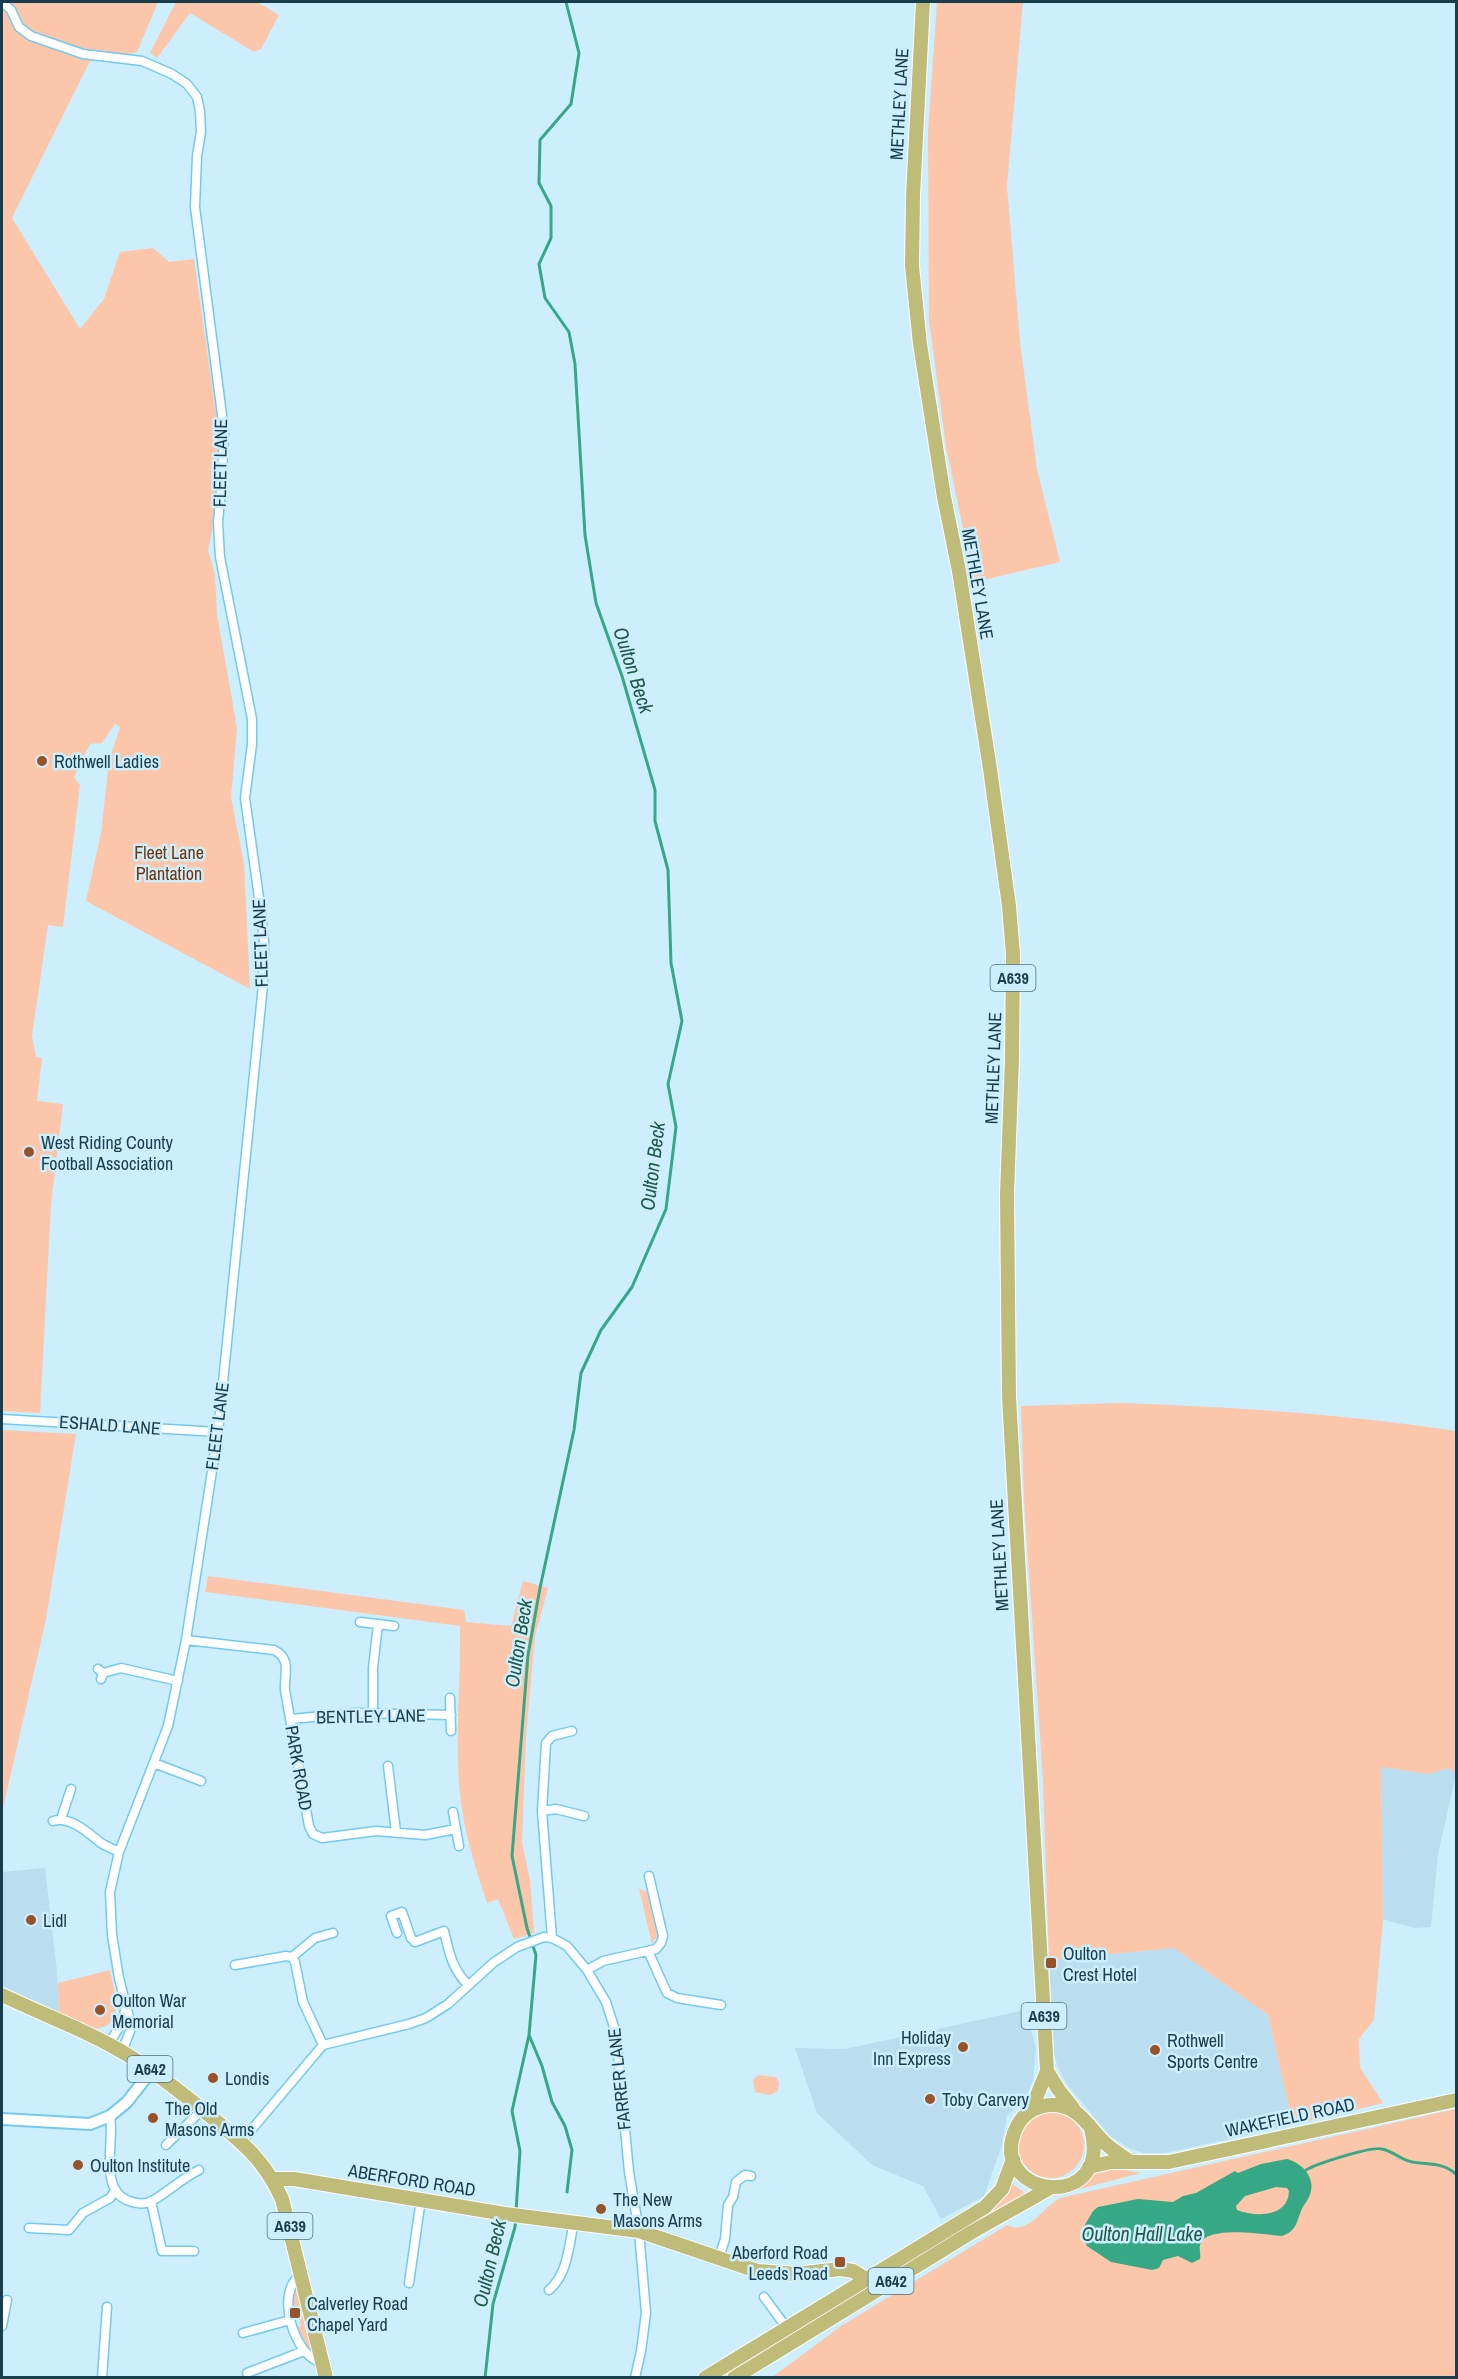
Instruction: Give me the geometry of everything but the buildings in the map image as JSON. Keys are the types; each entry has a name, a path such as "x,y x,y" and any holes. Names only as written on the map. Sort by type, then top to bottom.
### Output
{"main road":[{"name":"METHLEY LANE","path":"923,2 912,266 920,344 990,769 1009,906 1013,954 1007,1194 1009,1397 1047,2071 1027,2114"},
{"name":"A642","path":"2,1995 109,2044 152,2070 242,2141 260,2160 273,2179"},
{"name":"METHLEY LANE","path":"1047,2071 1066,2101 1076,2111"},
{"name":"WAKEFIELD ROAD","path":"1089,2167 1111,2162 1169,2162 1456,2100"},
{"path":"1027,2114 1049,2104 1064,2106 1076,2111 1108,2146 1131,2162"},
{"name":"A642","path":"705,2378 985,2207 1002,2189 1013,2158 1012,2137 1020,2120 1027,2114"},
{"path":"1089,2167 1095,2143 1091,2129"},
{"path":"1013,2158 1024,2177 1042,2187 1050,2188"},
{"name":"A642","path":"734,2378 972,2232 1050,2188 1070,2185 1081,2178 1089,2167"},
{"name":"ABERFORD ROAD","path":"273,2179 294,2179 506,2214 639,2231 757,2271 796,2274 840,2269 853,2271 866,2279"},
{"name":"A639","path":"273,2179 288,2219 326,2378"}],"street":[{"name":"FLEET LANE","path":"2,2 11,10 19,27 31,36 83,54 142,61 187,84 196,97 200,111 201,132 197,156 195,207 224,430 218,538 252,719 245,798 264,942 263,985 218,1432 186,1640 168,1726 119,1852 110,1892 110,1914 117,1968 130,2031 122,2052"},
{"name":"ESHALD LANE","path":"2,1419 218,1432"},
{"path":"360,1622 394,1626"},
{"path":"373,1713 373,1668 378,1624"},
{"name":"PARK ROAD","path":"186,1640 274,1650 286,1663 285,1683 309,1826 313,1834 327,1838 365,1832 425,1835 456,1829"},
{"path":"100,1674 120,1668 178,1681"},
{"name":"BENTLEY LANE","path":"450,1698 451,1731"},
{"name":"BENTLEY LANE","path":"291,1719 327,1714 451,1715"},
{"path":"242,2141 323,2045 417,2022 441,2009 500,1958 523,1945 540,1939 552,1938 542,1811 546,1743 552,1736 572,1731"},
{"path":"154,1763 201,1781"},
{"path":"388,1766 396,1832"},
{"path":"71,1789 56,1820 89,1832 100,1842 119,1852"},
{"path":"542,1811 556,1809 584,1816"},
{"path":"453,1812 459,1846"},
{"path":"587,1970 603,1962 659,1946 663,1936 649,1876"},
{"path":"397,1933 392,1916 402,1912 411,1938 415,1942 444,1931 452,1964 457,1975 468,1985"},
{"path":"235,1965 286,1956 292,1957 315,1938 333,1933"},
{"name":"FARRER LANE","path":"552,1938 567,1946 587,1970 606,2002 614,2025 629,2172 639,2231 646,2313 635,2378"},
{"path":"648,1951 667,1993 677,1998 721,2005"},
{"path":"292,1957 296,1965 303,2002 323,2045"},
{"path":"109,2044 122,2022 126,2007"},
{"path":"2,2119 90,2124 110,2116 136,2093 152,2070"},
{"path":"166,2145 202,2110"},
{"path":"110,2116 112,2132 110,2167 115,2192 126,2201 140,2205 151,2201 180,2180 199,2170"},
{"path":"719,2258 725,2239 728,2205 733,2198 736,2182 745,2175 751,2176"},
{"path":"29,2228 69,2230 82,2213 110,2198 115,2192"},
{"path":"409,2283 421,2199"},
{"path":"151,2201 162,2251 194,2251"},
{"path":"549,2290 560,2278 565,2266 574,2222"},
{"path":"301,2275 291,2284 290,2320 309,2358 323,2363"},
{"path":"764,2297 786,2327"},
{"path":"2,2326 7,2300"},
{"path":"102,2378 107,2307"},
{"path":"243,2333 290,2320"},
{"path":"247,2373 304,2351"}],"shaded area":[{"path":"1381,1767 1429,1774 1448,1768 1456,1774 1438,1854 1431,1927 1414,1928 1383,1919"},
{"path":"45,1868 57,1971 59,2013 2,1986 2,1872"},
{"path":"1174,1948 1268,2015 1293,2125 1165,2153 1143,2153 1129,2148 1110,2136 1066,2083 1057,2065 1054,2052 1049,1960"},
{"path":"1029,2009 1031,2030 1036,2047 1033,2080 1027,2095 1007,2117 1001,2148 984,2196 941,2219 923,2186 872,2165 817,2113 795,2048 845,2049"}],"green space":[{"name":"Fleet Lane Plantation","path":"2,2 158,2 137,52 90,61 12,218 80,329 104,299 120,252 153,248 169,262 194,259 218,427 213,527 208,550 215,574 217,614 237,728 231,797 244,864 250,989 86,901 101,833 109,761 120,727 115,724 102,743 90,744 74,777 80,785 63,927 48,925 32,1036 36,1057 42,1058 37,1101 63,1104 51,1204 40,1413 2,1411"},
{"path":"176,2 257,2 279,15 261,49 254,52 190,13 157,58 150,53"},
{"path":"937,2 1023,2 1007,186 1020,342 1037,469 1060,562 974,582 946,446 929,320 928,133"},
{"path":"1120,1403 1289,1412 1456,1431 1456,1774 1448,1768 1429,1774 1381,1767 1383,1919 1374,2020 1359,2039 1360,2067 1383,2103 1293,2125 1268,2015 1174,1948 1049,1960 1043,1781 1024,1499 1021,1406"},
{"path":"2,1430 76,1434 46,1619 2,1813"},
{"path":"208,1576 464,1610 466,1622 511,1626 523,1581 548,1588 535,1636 526,1737 522,1843 530,1880 534,1933 514,1939 498,1899 487,1903 467,1834 459,1787 458,1765 460,1626 205,1592"},
{"path":"639,1889 648,1892 658,1935 652,1944"},
{"path":"110,1970 116,2007 111,2022 104,2027 94,2029 59,2013 58,1983"},
{"path":"758,2075 776,2077 779,2083 778,2091 770,2095 755,2092 753,2080"},
{"path":"1456,2109 1456,2377 771,2378 841,2326 1007,2225 1022,2227 1029,2223 1060,2198"},
{"path":"1045,2112 1057,2112 1075,2121 1082,2132 1084,2145 1082,2158 1075,2169 1064,2176 1045,2178 1032,2173 1023,2164 1018,2151 1018,2139 1023,2126 1032,2117"},
{"path":"1114,2168 1141,2173 1049,2197 1066,2190 1092,2172"},
{"path":"1011,2183 1026,2194 723,2377 715,2378 992,2208 1008,2192"},
{"path":"296,2284 312,2356 297,2327 301,2326 299,2314 294,2315 293,2293"}],"water":[{"name":"Oulton Hall Lake","path":"1287,2159 1304,2169 1310,2180 1311,2192 1295,2226 1282,2236 1237,2232 1213,2235 1200,2245 1200,2259 1192,2263 1178,2256 1163,2260 1159,2268 1152,2270 1111,2262 1087,2246 1083,2238 1083,2228 1098,2207 1138,2199 1173,2202 1183,2196 1196,2193 1235,2171 1238,2173 1261,2164","holes":["1276,2187 1287,2188 1289,2191 1287,2200 1277,2211 1253,2214 1237,2210 1236,2206 1245,2196"]}],"waterway":[{"name":"Oulton Beck","path":"516,2211 520,2151 512,2111 529,2035 536,1955 527,1928 512,1856 528,1655 574,1430 581,1373 601,1330 632,1287 666,1209 676,1127 668,1084 682,1021 671,963 668,870 655,821 655,790 622,676 596,603 585,535 575,364 569,332 545,298 539,264 551,238 551,206 539,183 540,140 571,104 579,53 566,2"},
{"path":"529,2035 542,2066 552,2102 565,2126 572,2150 567,2192"},
{"path":"1306,2170 1344,2156 1382,2149 1412,2162 1441,2166 1456,2174"},
{"name":"Oulton Beck","path":"485,2378 493,2304 516,2218"}],"place":[{"name":"Rothwell Ladies","path":"42,761"},
{"name":"West Riding County Football Association","path":"29,1152"},
{"name":"Lidl","path":"31,1920"},
{"name":"Oulton Crest Hotel","path":"1051,1963"},
{"name":"Oulton War Memorial","path":"100,2010"},
{"name":"Holiday Inn Express","path":"963,2047"},
{"name":"Rothwell Sports Centre","path":"1155,2050"},
{"name":"Londis","path":"213,2078"},
{"name":"Toby Carvery","path":"930,2099"},
{"name":"The Old Masons Arms","path":"153,2118"},
{"name":"Oulton Institute","path":"78,2165"},
{"name":"The New Masons Arms","path":"601,2209"},
{"name":"Aberford Road Leeds Road","path":"840,2262"},
{"name":"Calverley Road Chapel Yard","path":"295,2313"}]}
